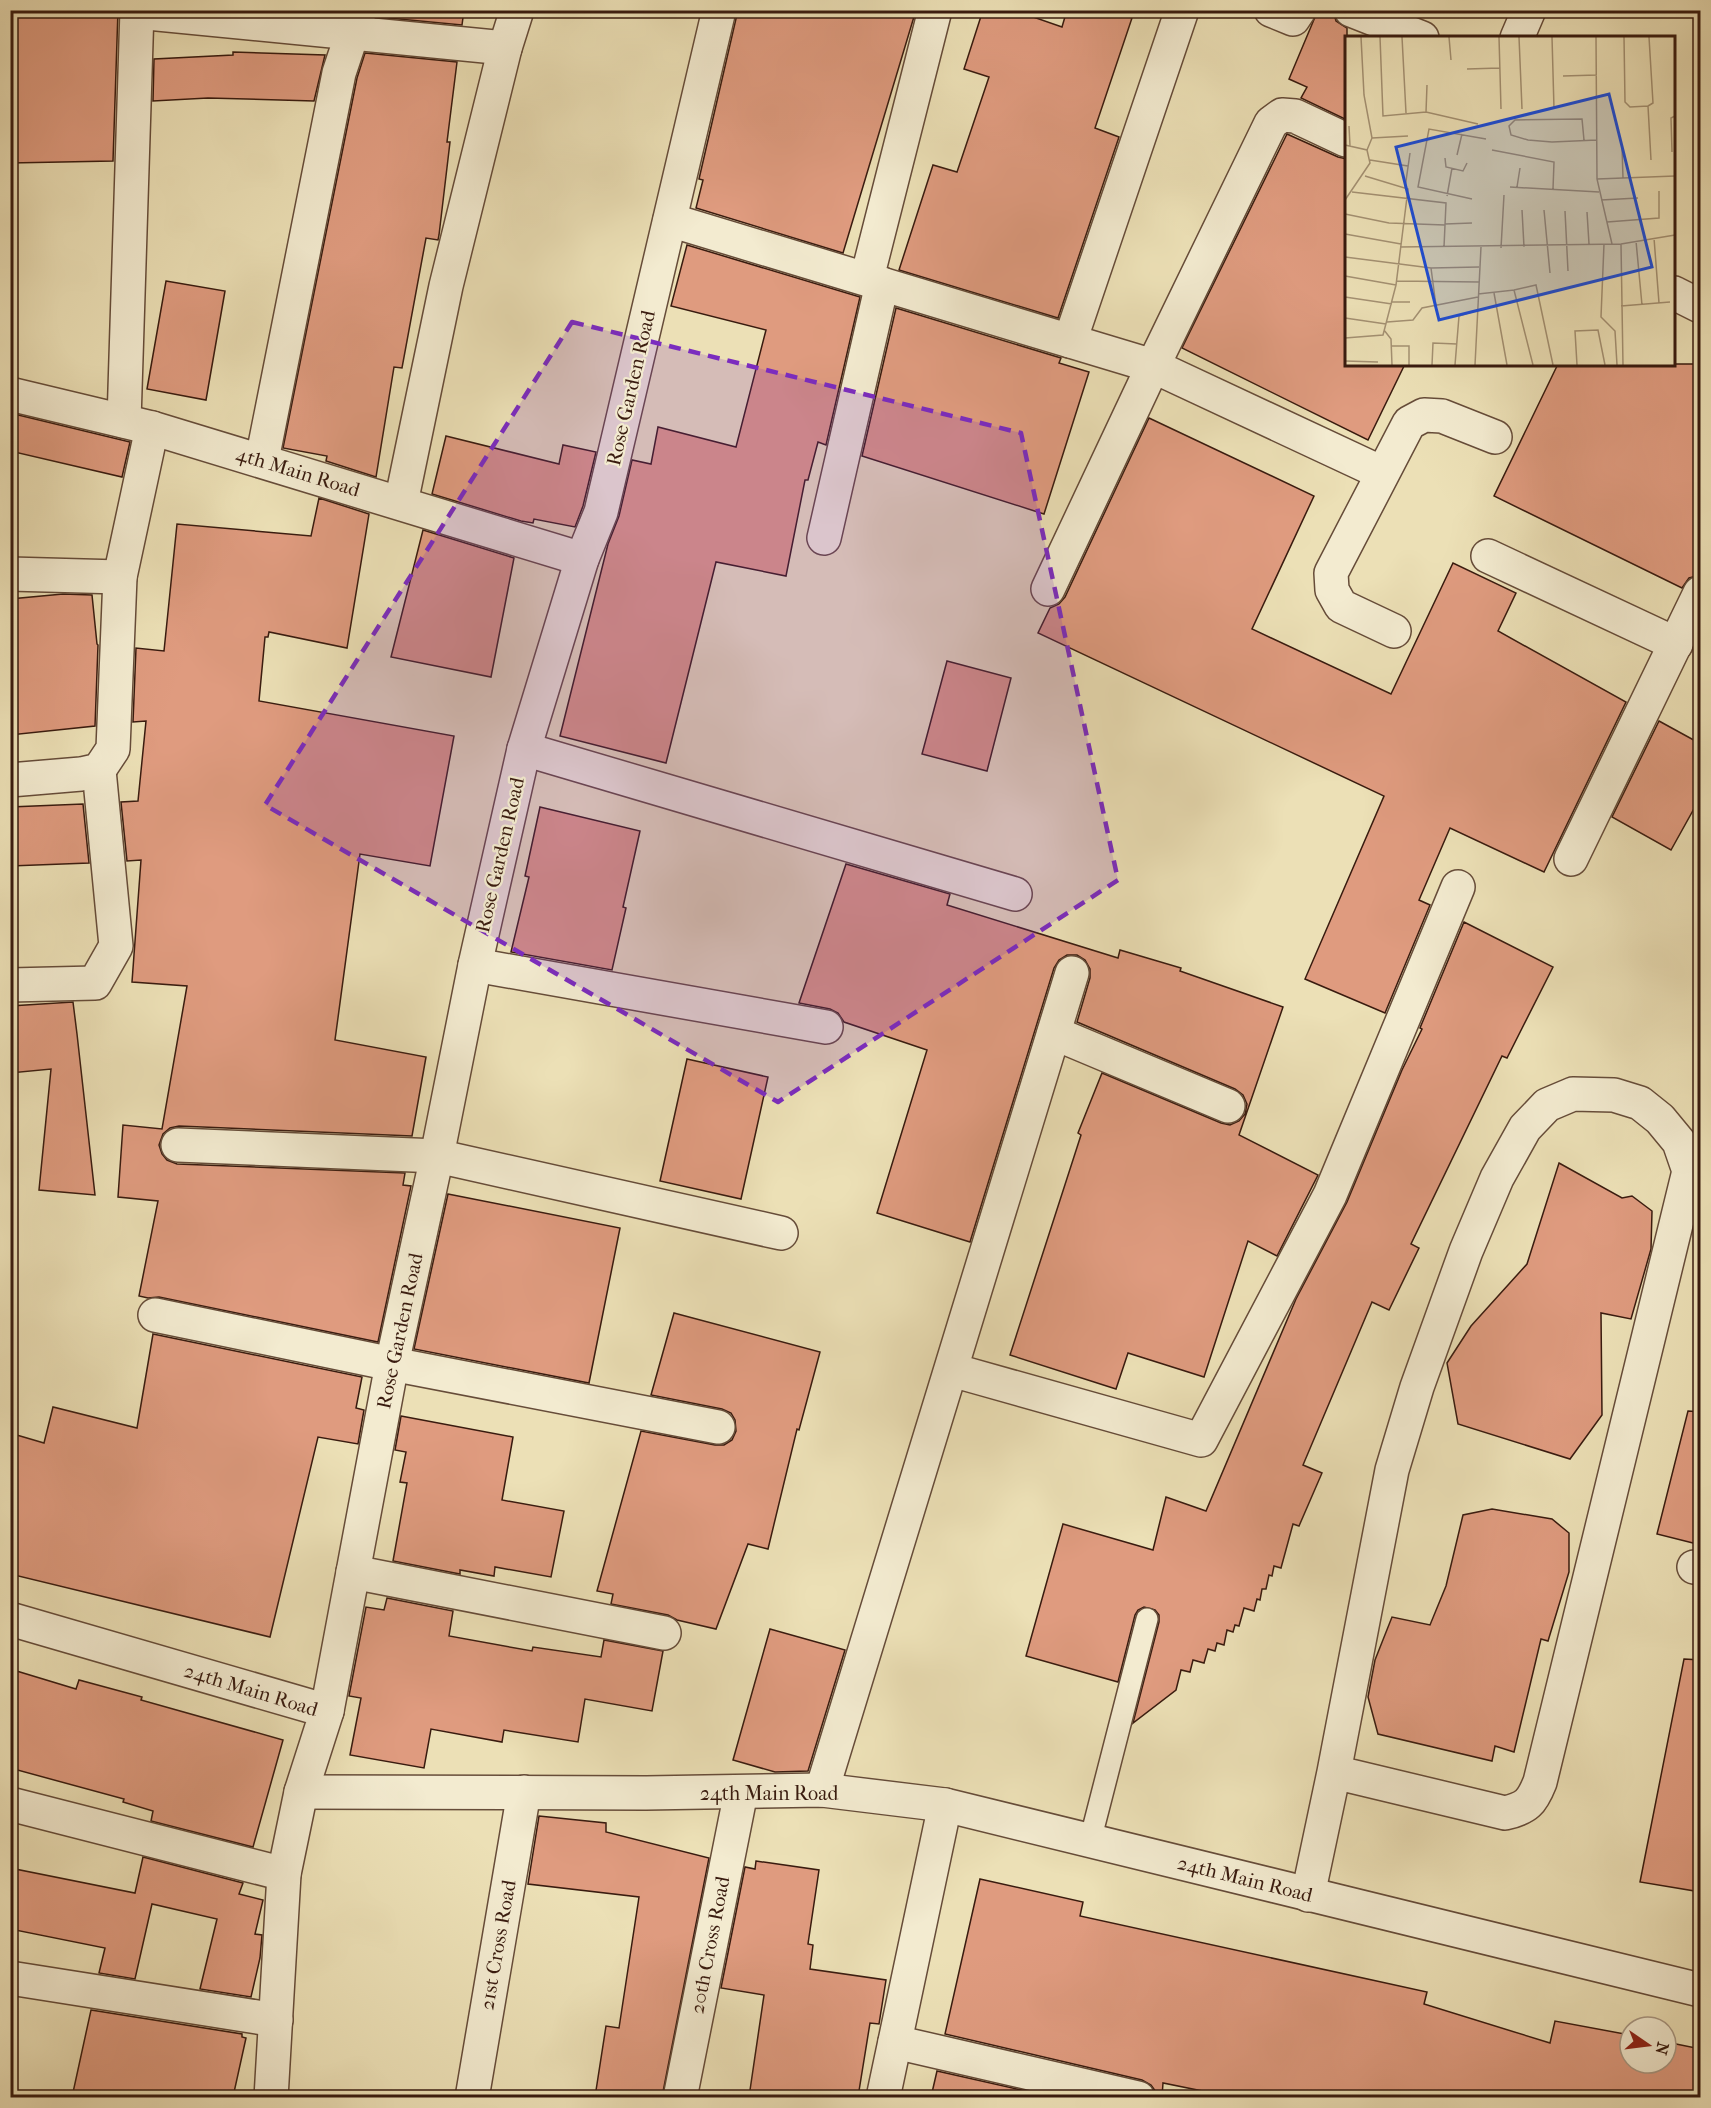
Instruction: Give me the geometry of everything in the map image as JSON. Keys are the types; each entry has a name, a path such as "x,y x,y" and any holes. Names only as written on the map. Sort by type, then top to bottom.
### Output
{"street":[{"path":"401,503 446,286 505,48 517,10"},
{"name":"Rose Garden Road","path":"327,1711 392,1364 475,965 524,749 582,559 601,512 719,10"},
{"path":"824,538 874,281 935,10"},
{"path":"1070,341 1182,10"},
{"path":"1271,10 1293,19 1299,10"},
{"path":"1351,10 1417,36"},
{"path":"1518,36 1529,10"},
{"path":"10,985 95,983 116,946 99,770 112,749 120,577 138,424 137,11 356,21 505,48"},
{"path":"262,460 339,73 356,21"},
{"path":"1048,589 1271,123 1282,115 1295,116 1345,139"},
{"path":"670,220 1153,366 1382,474"},
{"path":"1675,293 1701,306"},
{"name":"4th Main Road","path":"10,394 138,424 582,559"},
{"path":"1394,631 1341,606 1332,590 1331,573 1382,474 1409,423 1424,415 1442,416 1495,437"},
{"path":"1488,556 1676,644"},
{"path":"10,574 120,577"},
{"path":"1571,859 1701,592"},
{"path":"524,749 1016,894"},
{"path":"10,780 81,774 99,770"},
{"path":"952,1370 1201,1440 1330,1195 1458,887"},
{"path":"475,965 826,1027"},
{"path":"822,1790 1072,973"},
{"path":"1054,1033 1228,1106"},
{"path":"1308,1895 1392,1470 1418,1387 1466,1251 1497,1178 1525,1128 1548,1105 1573,1094 1614,1095 1640,1103 1660,1119 1679,1142 1689,1171 1540,1782 1534,1797 1522,1809 1505,1814 1334,1772"},
{"path":"178,1145 437,1156 781,1233"},
{"path":"155,1315 392,1364 718,1427"},
{"path":"354,1572 664,1633"},
{"name":"24th Main Road","path":"10,1619 327,1711 301,1792 646,1793 822,1790 945,1805 1701,1990"},
{"name":"20th Cross Road","path":"680,2097 741,1791"},
{"path":"271,2097 284,1874 301,1792"},
{"name":"21st Cross Road","path":"472,2097 524,1792"},
{"path":"10,1804 284,1874"},
{"path":"883,2097 945,1805"},
{"path":"10,1978 276,2020"},
{"path":"895,2042 1138,2097"}],"lane":[{"path":"1090,1841 1147,1619"}],"highlighted area":[{"path":"572,322 1021,433 1118,880 778,1102 265,805"}],"building":[{"path":"10,10 118,10 113,161 10,163"},
{"path":"378,10 464,10 462,25 378,17"},
{"path":"738,10 916,10 843,253 696,208 703,180 699,179"},
{"path":"983,10 1013,10 1062,27 1067,10 1109,10 1132,18 1095,128 1119,137 1058,318 899,270 933,165 957,172 989,77 964,69"},
{"path":"1318,10 1333,10 1336,21 1347,28 1347,36 1345,36 1345,119 1301,98 1307,87 1289,79"},
{"path":"233,52 325,55 314,101 208,98 153,101 154,59 233,55"},
{"path":"365,53 457,62 439,235 438,240 426,238 402,368 394,367 376,477 326,461 327,456 283,448 357,78"},
{"path":"1287,134 1345,159 1345,366 1404,366 1368,440 1182,348"},
{"path":"687,245 860,297 826,445 818,442 808,480 805,480 786,576 716,562 666,763 560,736 608,544 619,516 632,460 651,464 658,427 736,447 766,330 671,306"},
{"path":"166,281 225,291 206,400 147,389"},
{"path":"896,308 1061,358 1059,363 1089,372 1044,514 862,456"},
{"path":"1701,364 1701,575 1689,578 1682,588 1494,496 1557,366"},
{"path":"10,413 130,442 122,477 10,451"},
{"path":"1149,418 1314,496 1252,629 1391,694 1453,563 1516,593 1498,631 1626,702 1544,872 1450,828 1419,900 1430,905 1385,1013 1305,979 1384,796 1038,633 1050,608 1059,604 1065,597"},
{"path":"446,436 559,464 563,445 596,452 583,506 575,527 534,519 533,523 521,521 432,494"},
{"path":"319,498 369,514 347,648 269,632 268,637 265,637 259,701 454,736 430,866 360,854 335,1040 426,1057 412,1136 179,1126 170,1128 163,1134 159,1145 167,1160 177,1164 405,1173 403,1185 411,1186 378,1342 159,1297 139,1296 158,1201 118,1197 123,1125 162,1129 187,986 132,982 141,860 127,861 121,802 138,801 146,721 133,722 136,648 164,651 177,524 311,536"},
{"path":"423,530 514,558 491,677 391,657"},
{"path":"63,594 92,595 98,645 95,726 10,735 10,599"},
{"path":"947,661 1011,678 987,771 922,754"},
{"path":"1659,721 1701,744 1701,796 1671,850 1612,817"},
{"path":"83,804 89,863 10,866 10,807"},
{"path":"540,807 640,831 612,970 511,952 529,877 525,876"},
{"path":"846,864 950,894 947,905 1118,958 1120,950 1181,968 1180,971 1283,1007 1239,1135 1318,1175 1277,1256 1248,1241 1204,1377 1128,1353 1116,1389 1010,1355 1081,1135 1078,1133 1102,1073 1230,1125 1239,1121 1245,1114 1247,1104 1243,1095 1235,1089 1077,1022 1090,978 1090,969 1085,960 1077,955 1067,955 1059,960 1054,968 970,1242 877,1213 927,1050 844,1022 838,1013 830,1009 799,1003"},
{"path":"1464,922 1553,967 1507,1058 1502,1056 1411,1244 1419,1248 1389,1310 1372,1302 1303,1465 1322,1473 1299,1526 1293,1524 1281,1568 1274,1566 1272,1576 1269,1575 1266,1589 1262,1589 1260,1600 1257,1599 1254,1611 1244,1608 1239,1626 1235,1625 1233,1632 1227,1630 1224,1645 1217,1643 1215,1651 1208,1649 1204,1663 1193,1660 1190,1672 1181,1670 1176,1690 1133,1723 1159,1622 1159,1615 1155,1610 1144,1607 1135,1615 1118,1682 1026,1656 1063,1524 1153,1550 1166,1497 1206,1511 1296,1299 1347,1202 1402,1070 1422,1029 1420,1028"},
{"path":"73,1002 95,1195 39,1190 51,1069 10,1073 10,1006"},
{"path":"687,1059 768,1077 741,1199 660,1181"},
{"path":"1559,1163 1622,1198 1632,1196 1652,1211 1651,1249 1631,1319 1601,1313 1602,1415 1570,1459 1458,1424 1447,1363 1471,1326 1527,1264"},
{"path":"448,1194 620,1228 589,1383 414,1349"},
{"path":"674,1313 820,1352 799,1430 797,1429 768,1549 748,1544 716,1629 677,1620 668,1615 611,1604 613,1594 597,1591 641,1431 724,1445 732,1440 736,1431 735,1420 731,1413 722,1409 651,1395"},
{"path":"153,1334 362,1377 356,1408 364,1410 358,1444 318,1437 270,1637 10,1574 10,1433 44,1443 53,1407 137,1428"},
{"path":"1688,1411 1701,1412 1701,1545 1657,1534"},
{"path":"401,1416 513,1437 502,1500 564,1511 551,1577 495,1567 494,1576 460,1570 460,1574 393,1561 407,1483 400,1482 406,1452 395,1450"},
{"path":"1492,1509 1552,1519 1569,1533 1569,1572 1548,1641 1541,1639 1514,1752 1495,1746 1492,1761 1378,1734 1368,1697 1375,1660 1392,1617 1430,1625 1446,1586 1463,1515"},
{"path":"387,1598 453,1611 449,1636 532,1651 533,1647 601,1657 604,1640 663,1651 652,1711 585,1699 578,1742 504,1730 502,1742 431,1729 424,1768 350,1755 361,1698 349,1696 366,1607 384,1610"},
{"path":"770,1629 845,1650 808,1771 775,1772 733,1760"},
{"path":"1684,1659 1701,1660 1701,1892 1640,1882"},
{"path":"10,1669 76,1689 79,1680 283,1740 253,1847 151,1821 153,1811 123,1802 124,1799 10,1768"},
{"path":"539,1816 606,1823 606,1832 709,1858 662,2097 595,2097 606,2026 619,2028 639,1897 528,1884"},
{"path":"143,1857 243,1883 239,1894 263,1900 255,1934 262,1935 260,1958 251,1997 200,1989 217,1919 152,1904 135,1979 99,1973 105,1948 10,1929 10,1868 135,1893"},
{"path":"756,1861 819,1870 808,1944 813,1945 810,1969 886,1980 879,2024 870,2023 858,2097 749,2097 764,1995 721,1988 745,1867 755,1869"},
{"path":"980,1879 1083,1902 1080,1916 1427,1992 1424,2004 1550,2043 1555,2021 1618,2033 1618,2075 1678,2075 1678,2044 1701,2049 1701,2097 1232,2097 1163,2083 1162,2097 1156,2097 1156,2092 1151,2085 1142,2080 945,2034"},
{"path":"91,2010 242,2034 242,2037 246,2038 233,2097 72,2097"},
{"path":"937,2071 1052,2097 931,2097"}]}
